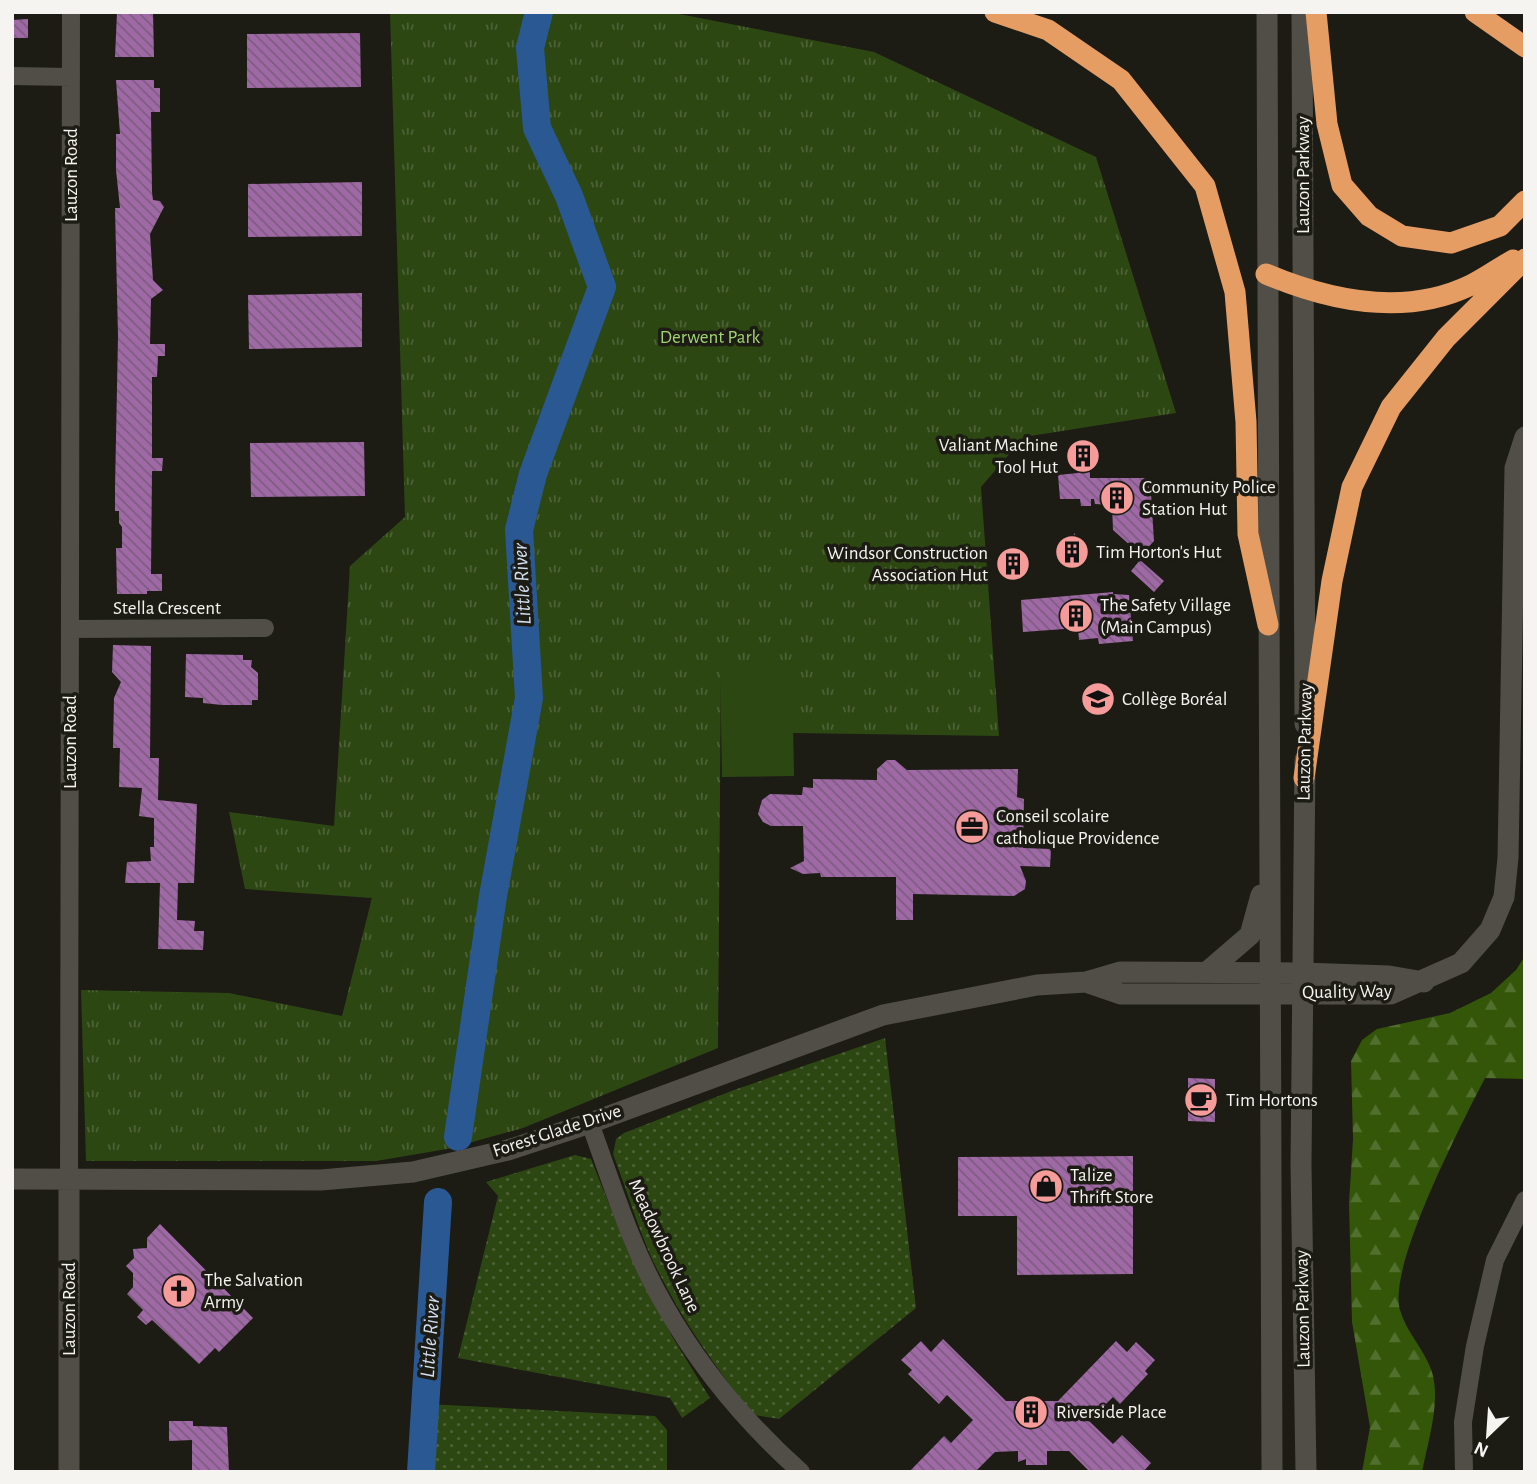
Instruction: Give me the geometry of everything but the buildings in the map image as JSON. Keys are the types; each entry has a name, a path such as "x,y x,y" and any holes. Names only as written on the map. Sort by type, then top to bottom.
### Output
{"highway":[{"path":"995,12 1048,30 1121,80 1205,186 1235,292 1245,422 1248,534 1268,625"},
{"path":"1317,12 1310,35 1326,124 1342,185 1368,216 1402,236 1451,243 1500,226 1525,201"},
{"path":"1475,12 1525,47"},
{"path":"1266,274 1303,289 1365,303 1422,300 1469,286 1525,253"},
{"path":"1304,778 1332,581 1352,487 1391,407 1446,338 1525,259"}],"main road":[{"name":"Lauzon Parkway","path":"1267,12 1272,1472"},
{"name":"Lauzon Parkway","path":"1302,12 1310,35 1303,289 1304,778 1301,1165 1306,1472"},
{"name":"Quality Way","path":"1269,983 1302,983 1391,994 1424,982 1461,963 1490,930 1504,897 1517,766 1515,468 1525,437"},
{"path":"1207,972 1250,935 1269,869"},
{"name":"Forest Glade Drive","path":"12,1179 321,1180 413,1172 508,1150 590,1123 883,1015 1037,985 1086,982 1120,972 1207,972 1269,983"},
{"name":"Forest Glade Drive","path":"1086,982 1121,994 1269,983"},
{"name":"Lauzon Road","path":"69,1178 69,1472"}],"street":[{"name":"Lauzon Road","path":"69,1178 71,12"},
{"path":"12,76 71,77"},
{"name":"Stella Crescent","path":"70,629 265,628"},
{"name":"Meadowbrook Lane","path":"590,1123 627,1226 664,1305 710,1375 766,1441 801,1472"},
{"path":"1464,1472 1463,1422 1475,1346 1496,1260 1525,1200"}],"green space":[{"name":"Derwent Park","path":"390,12 669,12 874,52 1096,157 1176,413 1024,437 981,487 999,736 792,733 792,664 721,664 718,1048 523,1128 447,1149 376,1161 86,1161 81,990 229,993 342,1016 372,898 245,889 229,812 334,826 350,566 405,517"},
{"path":"720,664 792,664 794,776 722,777"},
{"path":"1525,956 1525,1079 1485,1078 1429,1194 1415,1229 1399,1289 1400,1310 1429,1364 1434,1384 1433,1422 1422,1472 1362,1472 1370,1427 1352,1322 1349,1203 1353,1139 1351,1061 1362,1040 1377,1029 1450,1013 1491,993 1516,970"},
{"path":"885,1038 916,1308 779,1419 754,1415 698,1340 652,1259 613,1154 616,1139 624,1133 734,1090"},
{"path":"575,1155 591,1159 629,1254 673,1338 710,1398 682,1418 670,1398 458,1358 498,1196 486,1182"},
{"path":"427,1404 655,1416 667,1430 667,1472 423,1472"}],"waterway":[{"name":"Little River","path":"458,1137 493,896 529,698 519,530 533,474 602,287 569,196 537,128 530,48 539,12"},
{"name":"Little River","path":"421,1472 438,1202"}],"place":[{"name":"Valiant Machine Tool Hut","path":"1083,456"},
{"name":"Community Police Station Hut","path":"1117,498"},
{"name":"Tim Horton's Hut","path":"1072,552"},
{"name":"Windsor Construction Association Hut","path":"1013,564"},
{"name":"The Safety Village (Main Campus)","path":"1076,616"},
{"name":"Collège Boréal","path":"1098,699"},
{"name":"Conseil scolaire catholique Providence","path":"972,827"},
{"name":"Tim Hortons","path":"1201,1100"},
{"name":"Talize Thrift Store","path":"1046,1186"},
{"name":"The Salvation Army","path":"179,1291"},
{"name":"Riverside Place","path":"1031,1412"}]}
